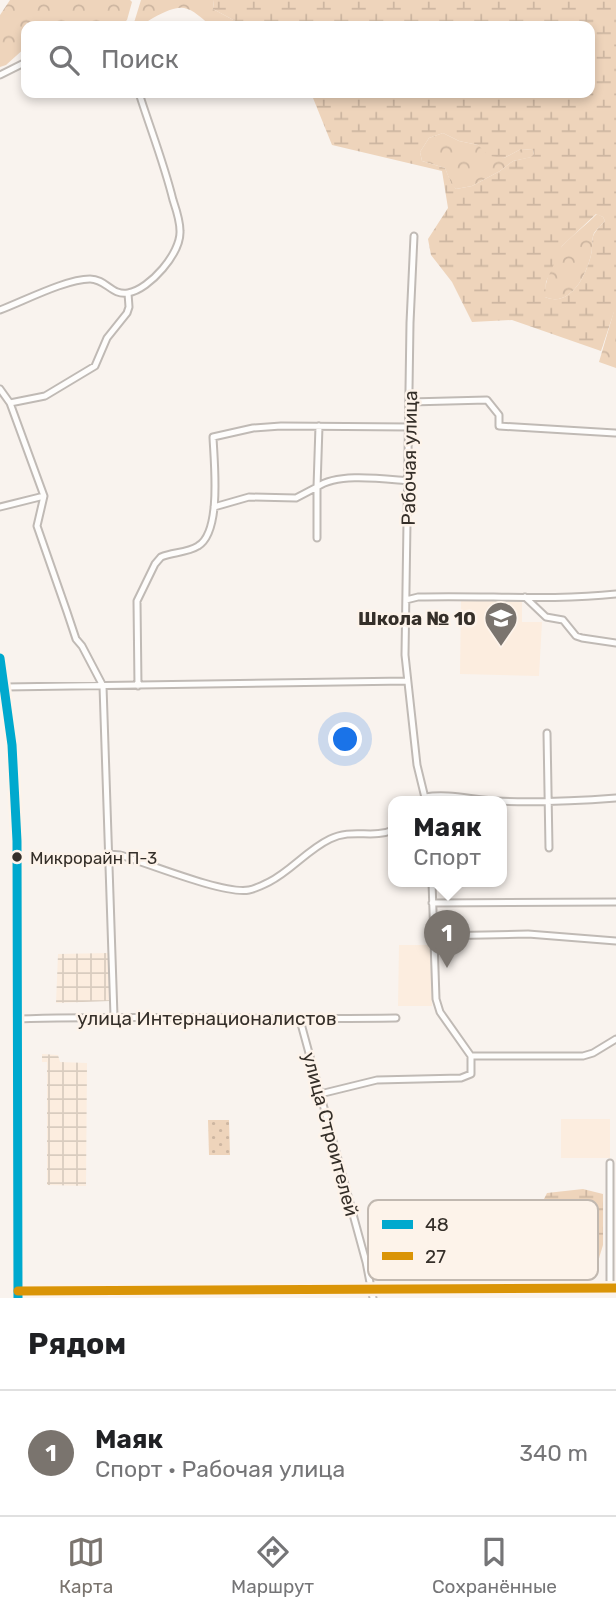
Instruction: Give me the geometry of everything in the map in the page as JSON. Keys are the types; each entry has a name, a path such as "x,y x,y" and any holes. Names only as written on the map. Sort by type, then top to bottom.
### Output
{"main road":[{"path":"0,658 16,799 18,1295"}],"street":[{"path":"0,75 21,64"},
{"path":"0,310 83,279 100,279 117,292 128,293 145,286 156,276 176,247 181,233 171,191 141,98"},
{"name":"Рабочая улица","path":"414,236 406,600 407,681 416,765 424,796"},
{"path":"10,403 45,396 95,366 107,338 127,313 128,293"},
{"path":"0,389 10,403 44,496 37,526 76,639 103,686 114,1016"},
{"path":"410,402 487,400 499,415 499,426 615,433"},
{"path":"317,538 319,426"},
{"path":"138,686 138,598 161,557 187,551 205,541 211,527 214,507 213,436 253,428 410,427"},
{"path":"214,507 249,497 296,498 326,481 409,481"},
{"path":"0,507 44,496"},
{"path":"406,600 429,596 562,599 616,594"},
{"path":"526,597 546,617 563,620 576,636 616,643"},
{"path":"3,688 407,681"},
{"path":"547,733 549,848"},
{"path":"507,801 616,798"},
{"path":"109,854 120,855 216,886 248,891 280,876 311,850 331,838 351,832 381,834 388,832"},
{"path":"320,1094 377,1080 461,1077 471,1074 471,1056 437,1005 432,887"},
{"path":"432,902 616,902"},
{"path":"433,936 528,934 616,942"},
{"name":"улица Интернационалистов","path":"18,1019 114,1016 300,1020 396,1018"},
{"name":"улица Строителей","path":"300,1020 368,1275"},
{"path":"471,1056 583,1056 616,1039"},
{"path":"18,1295 613,1288 610,1163"},
{"name":"улица Строителей","path":"369,1280 373,1298"}],"shaded area":[{"name":"Школа № 10","path":"461,599 522,602 522,622 542,622 539,676 460,674"},
{"path":"399,945 430,945 432,1006 398,1006"},
{"path":"109,953 110,1001 56,1003 58,954"},
{"path":"42,1054 58,1055 60,1062 87,1063 86,1186 47,1185 47,1062 42,1062"},
{"path":"561,1119 610,1119 610,1158 561,1158"}],"green space":[{"path":"10,0 132,2 126,21 21,21 21,52 0,67 0,15"},
{"path":"141,0 214,0 213,9 235,21 205,21 190,10 178,8 148,21 135,21"},
{"path":"214,0 616,0 616,311 601,351 512,320 472,322 452,282 431,255 428,239 448,208 442,171 332,145 313,98 595,98 595,21 235,21 213,9","holes":["443,133 459,141 478,145 489,156 504,158 521,149 533,150 534,154 513,161 472,186 456,189 445,168 422,161 420,152 429,138","596,214 605,221 594,234 591,255 576,288 562,298 545,297 546,282 562,246"]},
{"path":"443,133 459,141 478,145 504,158 521,149 533,150 534,154 532,157 513,161 472,186 456,189 452,186 445,168 422,161 420,152 429,138"},
{"path":"597,214 605,221 594,233 591,255 576,288 562,298 545,297 548,277 560,249"},
{"path":"616,311 616,368 599,362"},
{"path":"208,1120 229,1120 230,1155 209,1155"},
{"path":"583,1189 603,1194 603,1245 598,1261 598,1200 544,1200 547,1193"}],"transit line":[{"name":"48","path":"0,658 12,745 17,841 18,1298"},
{"name":"27","path":"18,1291 616,1288"}],"place":[{"name":"Школа № 10","path":"501,648"},
{"name":"Микрорайн П-3","path":"17,857"},
{"name":"Маяк","path":"447,968"}]}
